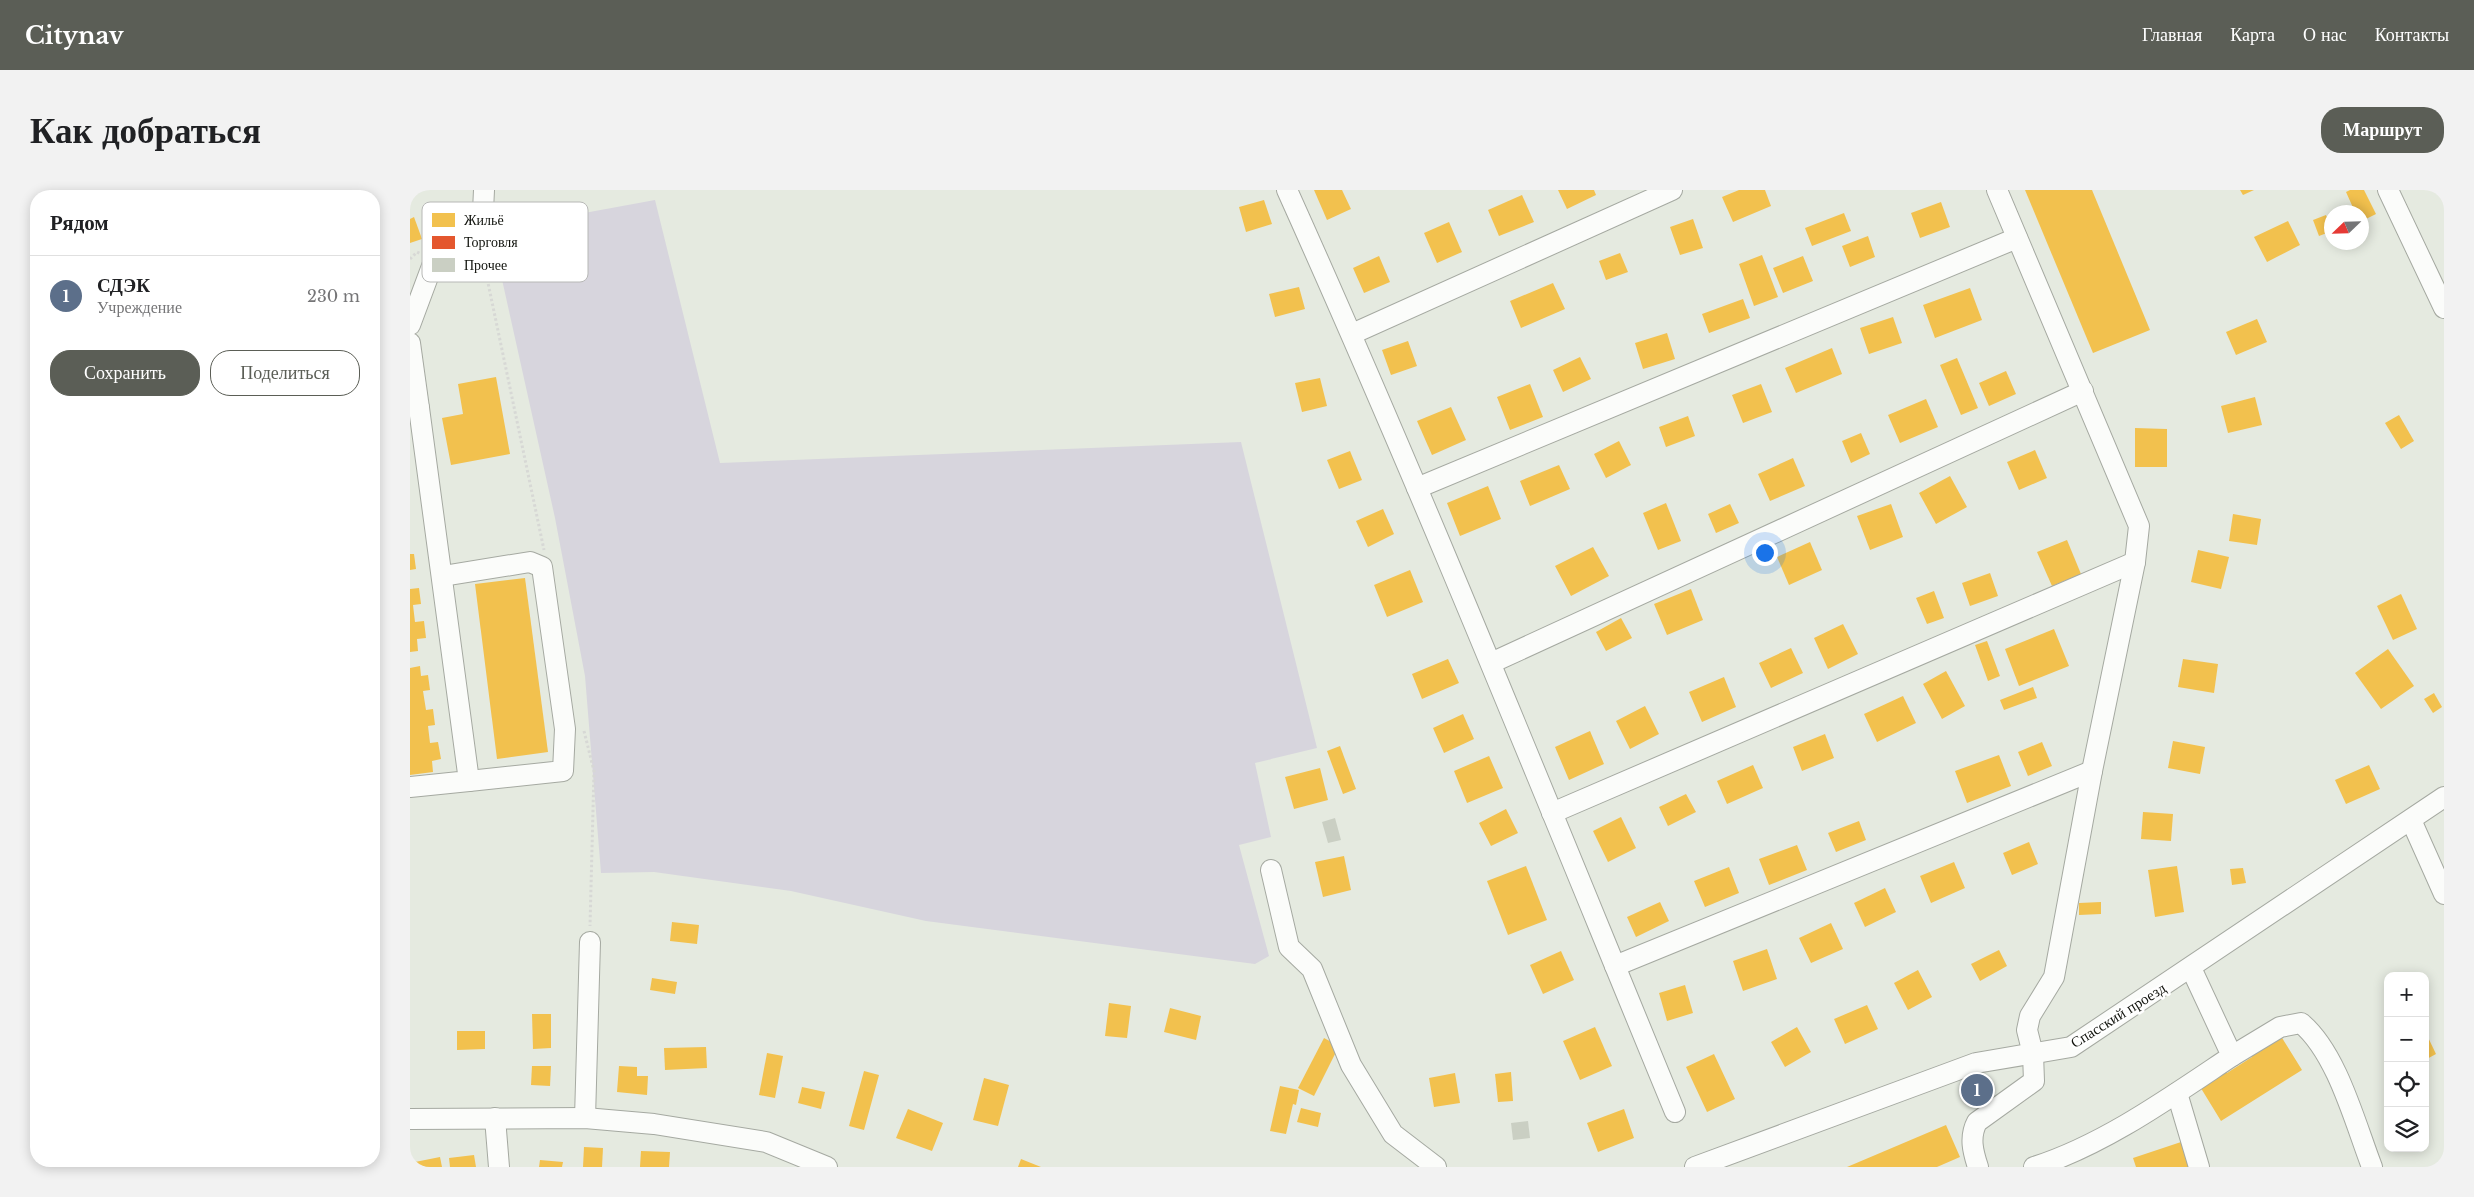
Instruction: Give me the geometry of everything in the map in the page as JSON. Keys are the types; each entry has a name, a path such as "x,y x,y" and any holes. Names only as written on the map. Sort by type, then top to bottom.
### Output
{"street":[{"path":"1287,190 1352,334 1491,662 1675,1112"},
{"path":"1352,334 1672,190"},
{"path":"1978,1167 1972,1148 1973,1130 1977,1122 2034,1081 2033,1054 2027,1030 2030,1016 2054,977 2092,770 2135,562 2139,526 1996,190"},
{"path":"2388,190 2444,308"},
{"path":"1417,488 2016,238"},
{"path":"410,325 426,282"},
{"path":"410,343 415,406 443,576 469,781"},
{"path":"1491,662 2083,391"},
{"path":"410,787 563,771 565,729 542,567 530,562 443,576"},
{"path":"1552,813 2135,562"},
{"path":"1615,966 2092,770"},
{"name":"Спасский проезд","path":"1695,1167 1976,1063 2071,1047 2444,797"},
{"path":"2411,820 2444,894"},
{"path":"1271,870 1289,947 1312,969 1351,1065 1393,1134 1436,1167"},
{"path":"585,1118 590,942"},
{"path":"2191,968 2232,1056"},
{"path":"2034,1167 2054,1161 2104,1135 2177,1092 2280,1027 2301,1023 2321,1043 2334,1069 2372,1167"},
{"path":"2177,1092 2199,1167"},
{"path":"494,1118 499,1167"},
{"path":"410,1119 585,1118 654,1124 766,1142 827,1167"}],"shaded area":[{"path":"655,200 720,463 1241,442 1317,748 1255,763 1271,837 1239,845 1269,956 1255,964 926,921 791,891 654,872 601,873 585,676 555,518 503,282 588,282 588,212"}],"building: Жильё":[{"path":"1314,190 1342,190 1351,209 1327,220"},
{"path":"1558,190 1594,190 1596,195 1567,209"},
{"path":"1739,190 1765,190 1771,206 1733,222 1722,197"},
{"path":"2025,190 2092,190 2150,330 2093,353"},
{"path":"2240,190 2254,190 2243,195"},
{"path":"2350,190 2364,190 2376,214 2369,218 2369,205 2352,205 2346,192"},
{"path":"1522,195 1534,222 1499,236 1488,210"},
{"path":"1264,200 1272,224 1246,232 1239,207"},
{"path":"1941,202 1950,227 1920,238 1911,213"},
{"path":"1844,213 1851,231 1812,246 1805,228"},
{"path":"2324,216 2324,234 2319,236 2313,220"},
{"path":"414,217 422,239 410,243 410,219"},
{"path":"1693,219 1703,248 1680,255 1670,227"},
{"path":"2288,221 2300,245 2267,262 2254,237"},
{"path":"1449,222 1462,252 1437,263 1424,233"},
{"path":"1868,236 1875,257 1850,267 1842,246"},
{"path":"1620,253 1628,272 1606,280 1599,261"},
{"path":"1762,255 1778,297 1754,306 1739,264"},
{"path":"1379,256 1390,282 1364,293 1353,268"},
{"path":"1803,256 1813,281 1783,293 1773,268"},
{"path":"1553,283 1565,309 1521,328 1510,301"},
{"path":"1299,287 1305,309 1275,317 1269,294"},
{"path":"1970,288 1982,320 1935,338 1923,305"},
{"path":"1743,299 1750,318 1709,333 1702,314"},
{"path":"1893,317 1902,343 1869,354 1860,328"},
{"path":"2257,319 2267,342 2236,355 2226,332"},
{"path":"1667,333 1675,359 1643,369 1635,343"},
{"path":"1408,341 1417,366 1391,375 1382,350"},
{"path":"1832,348 1842,374 1796,393 1785,368"},
{"path":"1580,357 1591,379 1563,392 1553,370"},
{"path":"1957,358 1978,408 1961,415 1940,365"},
{"path":"2006,371 2016,394 1989,406 1979,383"},
{"path":"496,377 510,454 451,465 442,418 463,414 458,384"},
{"path":"1320,378 1327,406 1302,412 1295,383"},
{"path":"1530,384 1543,417 1510,430 1497,397"},
{"path":"1761,384 1772,412 1743,423 1732,395"},
{"path":"2255,397 2262,425 2228,433 2221,406"},
{"path":"1926,399 1938,427 1900,443 1888,415"},
{"path":"1451,407 1466,440 1432,455 1417,421"},
{"path":"2399,415 2414,441 2401,449 2385,423"},
{"path":"1688,416 1695,436 1666,447 1659,427"},
{"path":"2135,428 2167,429 2167,467 2135,467"},
{"path":"1861,433 1870,454 1851,463 1842,441"},
{"path":"1619,441 1631,465 1606,478 1594,454"},
{"path":"2035,450 2047,478 2019,490 2007,462"},
{"path":"1350,451 1362,480 1339,489 1327,460"},
{"path":"1793,458 1805,486 1770,501 1758,474"},
{"path":"1559,465 1570,489 1530,506 1520,481"},
{"path":"1950,476 1967,507 1936,524 1919,493"},
{"path":"1488,486 1501,519 1460,536 1447,503"},
{"path":"1666,503 1681,541 1658,550 1643,513"},
{"path":"1730,504 1739,523 1716,533 1708,514"},
{"path":"1891,504 1903,537 1870,550 1857,516"},
{"path":"1383,509 1394,534 1368,547 1356,521"},
{"path":"2233,514 2261,519 2257,545 2229,541"},
{"path":"2067,540 2081,574 2052,586 2037,552"},
{"path":"1810,542 1822,570 1789,585 1777,557"},
{"path":"1593,547 1609,576 1571,596 1555,566"},
{"path":"2198,550 2229,557 2221,589 2191,582"},
{"path":"410,554 414,554 416,569 410,570"},
{"path":"1410,570 1423,602 1387,617 1374,585"},
{"path":"1990,573 1998,596 1970,606 1962,583"},
{"path":"525,578 548,752 497,759 475,584"},
{"path":"419,588 421,604 413,605 415,622 424,621 426,638 417,639 418,651 410,652 410,589"},
{"path":"1691,589 1703,620 1667,635 1654,604"},
{"path":"1934,591 1944,618 1927,624 1916,598"},
{"path":"2401,594 2417,629 2393,640 2377,606"},
{"path":"1621,618 1632,638 1606,651 1596,632"},
{"path":"1843,624 1858,654 1828,669 1814,638"},
{"path":"2054,629 2069,666 2019,686 2005,649"},
{"path":"1987,641 2000,676 1988,681 1975,645"},
{"path":"1791,648 1803,673 1771,688 1759,663"},
{"path":"2388,649 2414,686 2381,709 2355,673"},
{"path":"1448,659 1459,683 1422,699 1412,674"},
{"path":"2183,659 2218,664 2214,693 2178,687"},
{"path":"420,666 421,676 428,675 430,690 423,691 426,710 433,709 435,725 428,726 430,743 438,742 441,759 432,761 433,772 410,775 410,668"},
{"path":"1946,671 1965,706 1942,719 1923,684"},
{"path":"1724,677 1736,707 1702,722 1689,692"},
{"path":"2033,687 2037,698 2004,710 2000,700"},
{"path":"2434,693 2442,707 2433,713 2424,699"},
{"path":"1903,696 1916,723 1877,742 1864,714"},
{"path":"1645,706 1659,734 1630,749 1616,721"},
{"path":"1463,714 1474,739 1444,753 1433,728"},
{"path":"1590,731 1604,764 1569,780 1555,747"},
{"path":"1825,734 1834,758 1802,771 1793,747"},
{"path":"2173,741 2205,747 2200,774 2168,768"},
{"path":"2042,742 2052,766 2028,776 2018,752"},
{"path":"1340,746 1356,789 1343,794 1327,751"},
{"path":"1999,755 2011,786 1967,803 1955,771"},
{"path":"1489,756 1503,788 1467,803 1454,771"},
{"path":"1753,765 1763,788 1727,804 1717,781"},
{"path":"2369,765 2380,789 2346,804 2335,780"},
{"path":"1320,768 1328,800 1294,809 1285,777"},
{"path":"1686,794 1696,812 1668,826 1659,807"},
{"path":"1506,809 1518,833 1491,846 1479,823"},
{"path":"2143,812 2173,814 2171,841 2141,839"},
{"path":"1621,817 1636,848 1608,862 1593,831"},
{"path":"1859,821 1866,840 1836,852 1828,833"},
{"path":"2029,842 2038,864 2012,875 2003,853"},
{"path":"1797,845 1807,870 1769,885 1759,859"},
{"path":"1344,856 1351,890 1323,897 1315,862"},
{"path":"1954,862 1965,888 1931,903 1920,876"},
{"path":"1526,866 1547,920 1508,935 1487,881"},
{"path":"2177,866 2184,912 2155,917 2148,870"},
{"path":"1729,867 1739,893 1705,907 1694,881"},
{"path":"2243,868 2246,883 2232,885 2230,869"},
{"path":"1885,888 1896,912 1865,927 1854,903"},
{"path":"1660,902 1669,921 1636,937 1627,917"},
{"path":"2101,902 2101,914 2079,915 2079,903"},
{"path":"672,922 699,925 697,944 670,941"},
{"path":"1831,923 1843,949 1811,963 1799,938"},
{"path":"1767,949 1777,979 1743,991 1733,961"},
{"path":"1999,950 2007,966 1980,981 1971,964"},
{"path":"1561,951 1574,980 1543,994 1530,965"},
{"path":"1918,970 1932,997 1908,1010 1894,983"},
{"path":"652,978 677,982 675,994 650,990"},
{"path":"1685,985 1693,1013 1667,1021 1659,993"},
{"path":"1109,1003 1131,1006 1127,1038 1105,1036"},
{"path":"1867,1005 1878,1029 1845,1044 1834,1019"},
{"path":"1170,1008 1201,1016 1196,1040 1164,1032"},
{"path":"532,1014 551,1014 551,1048 533,1049"},
{"path":"1595,1027 1612,1066 1580,1080 1563,1041"},
{"path":"1797,1027 1811,1052 1785,1067 1771,1042"},
{"path":"457,1031 485,1031 485,1049 457,1050"},
{"path":"2279,1033 2302,1070 2221,1121 2199,1085 2224,1069 2227,1073 2252,1057 2249,1052"},
{"path":"1324,1038 1339,1046 1314,1096 1298,1088"},
{"path":"2429,1039 2436,1054 2429,1058"},
{"path":"706,1047 707,1068 665,1070 664,1048"},
{"path":"767,1053 783,1056 775,1098 759,1095"},
{"path":"1714,1054 1735,1099 1707,1112 1686,1067"},
{"path":"532,1066 551,1066 550,1086 531,1085"},
{"path":"619,1066 637,1067 637,1076 648,1076 647,1095 617,1092"},
{"path":"864,1071 879,1075 864,1130 849,1126"},
{"path":"1511,1072 1513,1101 1498,1102 1495,1074"},
{"path":"1455,1073 1460,1103 1434,1107 1429,1078"},
{"path":"984,1078 1009,1085 998,1126 973,1120"},
{"path":"1280,1086 1299,1090 1296,1105 1293,1104 1286,1134 1270,1131"},
{"path":"802,1087 825,1092 821,1109 798,1103"},
{"path":"1301,1108 1321,1113 1318,1127 1297,1122"},
{"path":"908,1109 943,1123 932,1151 896,1138"},
{"path":"1624,1109 1634,1138 1598,1152 1587,1123"},
{"path":"1946,1125 1960,1157 1937,1167 1847,1167"},
{"path":"2184,1141 2192,1167 2136,1167 2133,1158"},
{"path":"584,1147 603,1148 602,1167 583,1167"},
{"path":"641,1151 670,1152 669,1167 640,1167"},
{"path":"474,1155 476,1167 450,1167 449,1158"},
{"path":"440,1157 442,1167 410,1167 410,1163"},
{"path":"1021,1159 1041,1167 1018,1167"},
{"path":"540,1160 563,1162 562,1167 539,1167"}],"building: Торговля":[{"path":"1987,1077 1992,1088 1975,1095 1970,1084"}],"building: Прочее":[{"path":"1335,818 1341,840 1328,843 1322,822"},
{"path":"1528,1121 1530,1138 1513,1140 1511,1123"}],"place":[{"name":"СДЭК","path":"1977,1090"}]}
